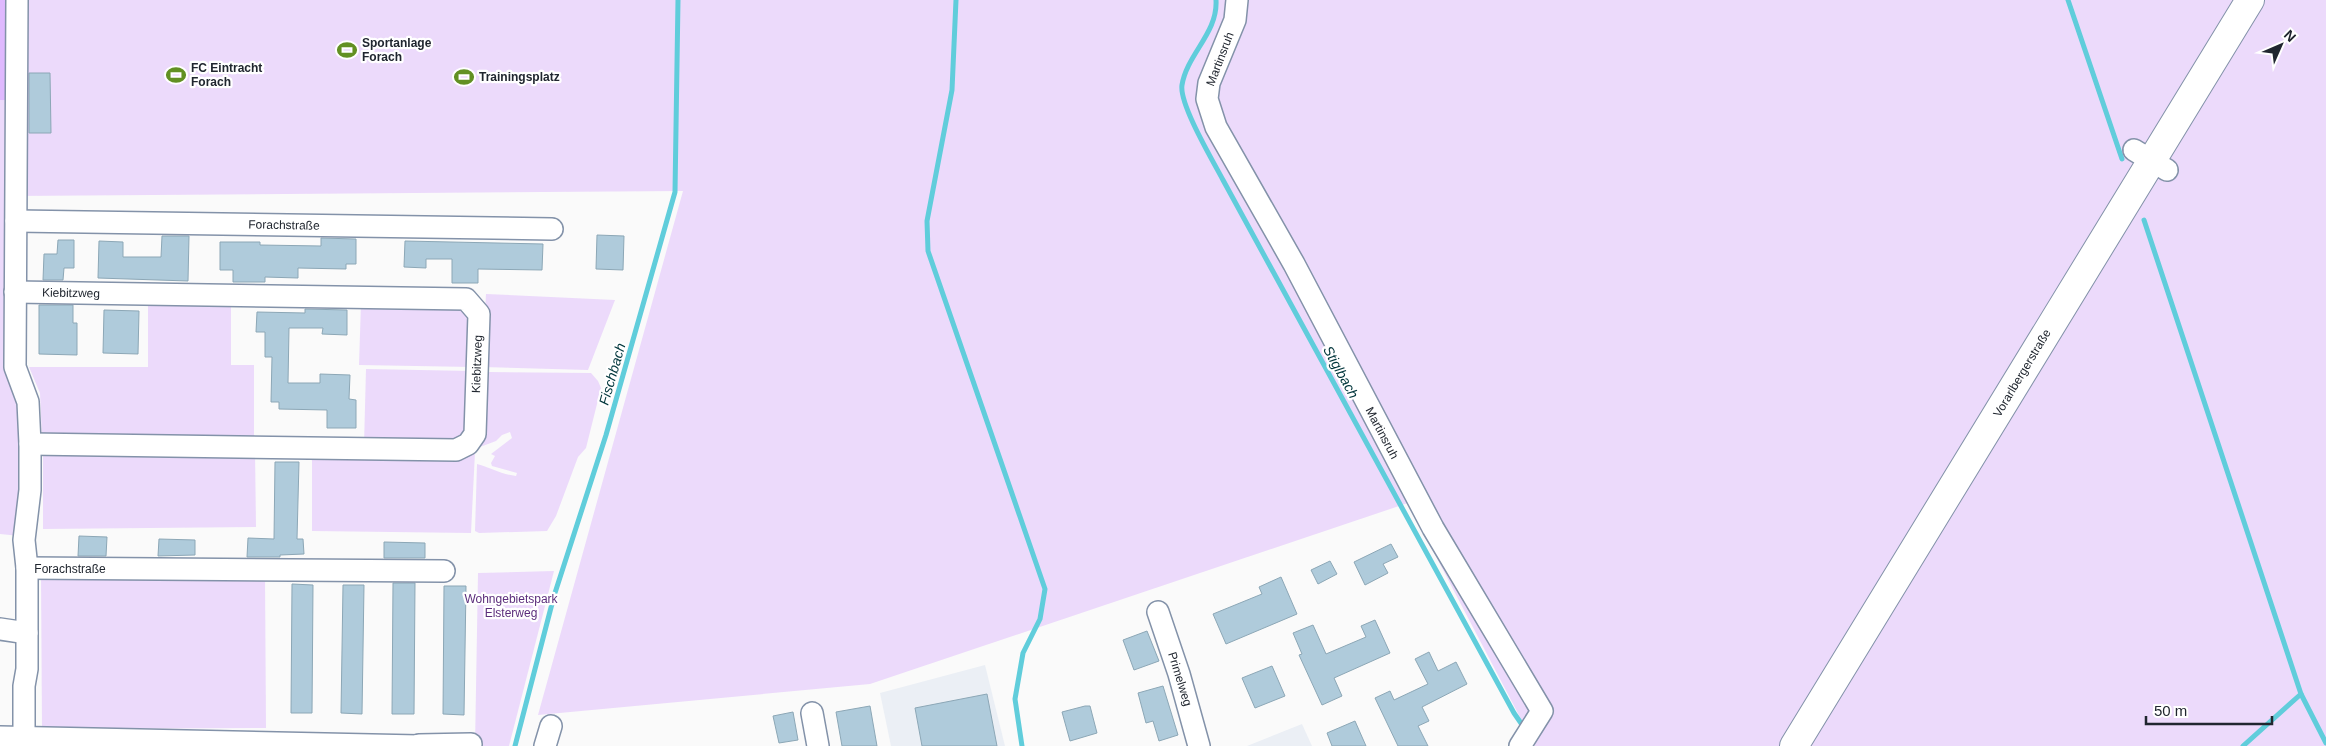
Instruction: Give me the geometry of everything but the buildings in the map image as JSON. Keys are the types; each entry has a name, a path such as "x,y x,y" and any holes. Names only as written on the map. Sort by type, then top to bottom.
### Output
{"main road":[{"name":"Vorarlbergerstraße","path":"1794,746 2250,0"}],"street":[{"name":"Forachstraße","path":"17,0 15,367 28,402 30,444 30,490 24,540 27,568 27,669 24,686 24,741"},
{"name":"Martinsruh","path":"1237,0 1235,20 1209,83 1207,99 1216,127 1294,264 1433,528 1542,711 1521,745"},
{"name":"Forachstraße","path":"16,221 552,229"},
{"name":"Kiebitzweg","path":"15,292 466,299 479,314 475,434 468,444 456,450 30,444"},
{"name":"Forachstraße","path":"27,568 444,571"},
{"name":"Primelweg","path":"1158,612 1179,674 1199,746"},
{"path":"0,629 27,633"},
{"path":"812,713 818,746"},
{"path":"545,746 551,726"},
{"path":"0,737 24,741 419,746 471,744"}],"shaded area":[{"path":"0,0 7,0 15,101 0,100"},
{"path":"985,665 1005,746 891,746 880,693"},
{"path":"1302,724 1312,746 1247,746"}],"green space":[{"path":"7,0 2326,0 2326,746 1535,746 1408,503 870,684 538,715 683,191 14,196 25,406 20,536 0,534 0,100 14,101"},
{"path":"486,294 615,300 588,370 482,367"},
{"path":"148,301 231,302 231,365 254,365 254,440 42,439 40,393 29,367 148,367"},
{"path":"361,303 455,303 469,312 472,367 359,365"},
{"path":"366,369 472,371 472,419 460,442 364,445"},
{"path":"489,372 591,373 601,388 586,448 578,457 556,516 547,531 479,533 475,531 477,464 511,475 516,476 517,473 492,466 491,463 495,456 491,454 512,438 510,432 502,435 496,441 480,447 484,441 484,378"},
{"path":"255,451 256,527 43,529 43,453"},
{"path":"475,452 471,533 312,531 312,456"},
{"name":"Wohngebietspark Elsterweg","path":"554,571 509,746 475,746 478,573"},
{"path":"41,577 265,577 266,728 42,729"}],"waterway":[{"name":"Fischbach","path":"515,746 554,596 606,435 675,192 678,0"},
{"path":"956,0 952,90 927,221 928,251 1045,589 1040,619 1023,653 1015,699 1022,746"},
{"name":"Stiglbach","path":"1216,0 1212,23 1190,63 1182,85 1182,94 1191,118 1212,160 1514,713 1525,729"},
{"path":"2068,0 2122,159"},
{"path":"2144,220 2301,694 2243,746"},
{"path":"2301,694 2326,743"}],"place":[{"name":"Sportanlage Forach","path":"347,50"},
{"name":"FC Eintracht Forach","path":"176,75"},
{"name":"Trainingsplatz","path":"464,77"}]}
